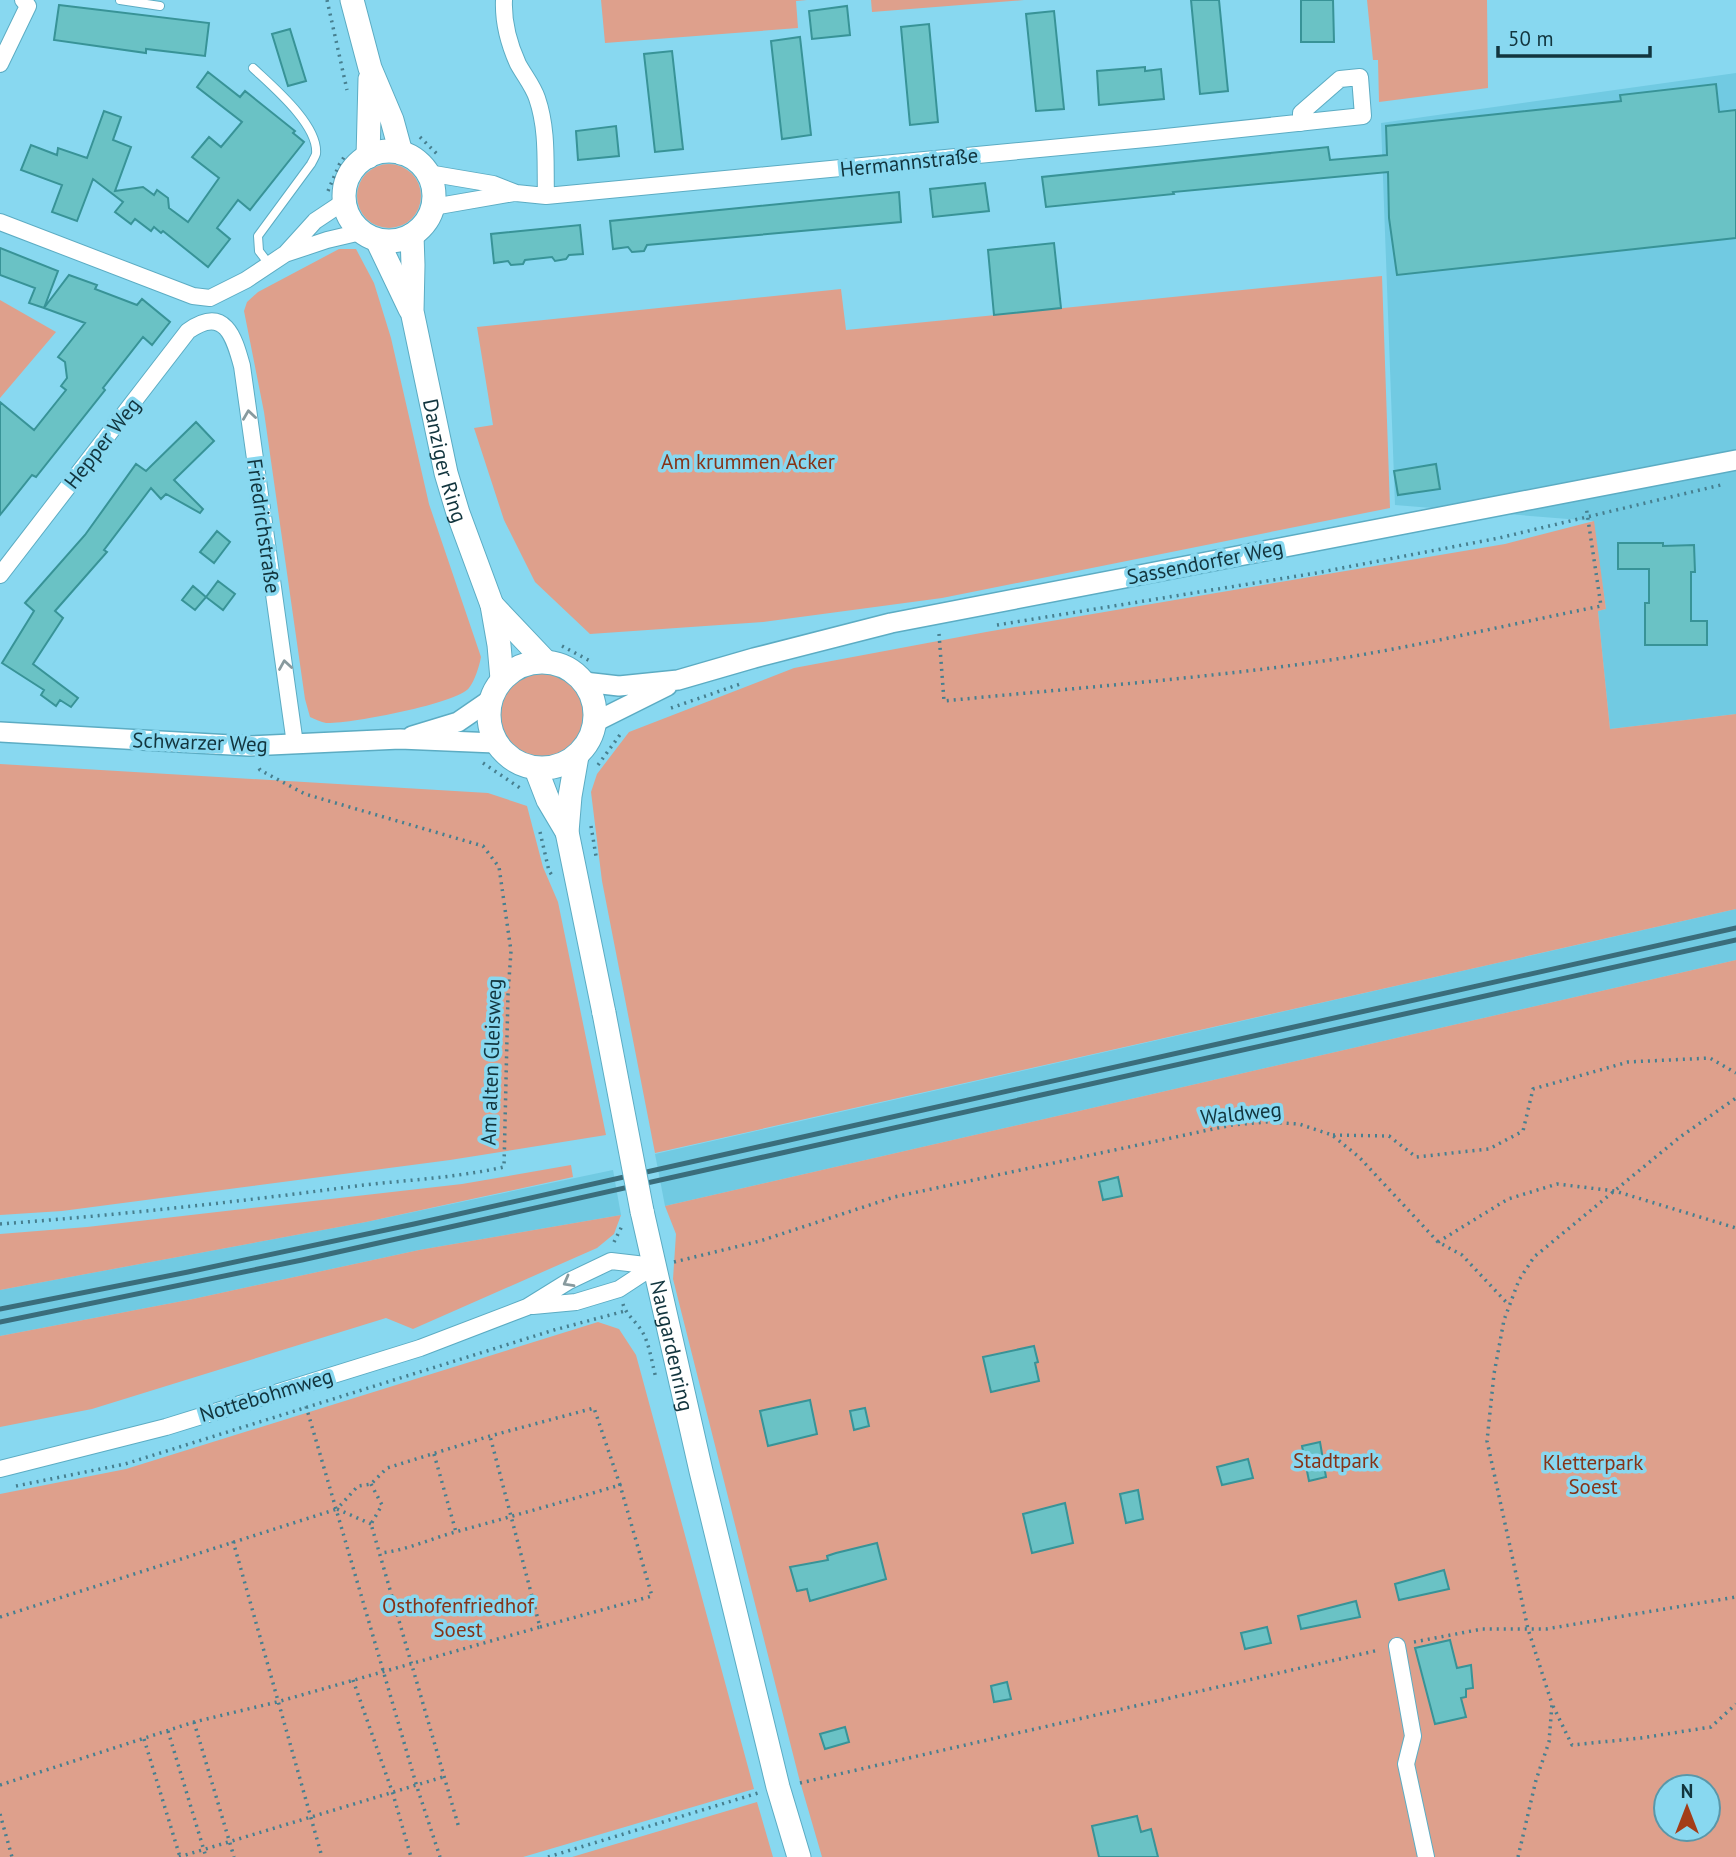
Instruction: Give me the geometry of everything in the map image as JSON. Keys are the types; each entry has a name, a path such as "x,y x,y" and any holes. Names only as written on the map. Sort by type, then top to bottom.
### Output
{"main road":[{"path":"352,0 370,68 392,120 401,153"},
{"path":"359,152 401,153 435,165 433,208 425,224 412,236 395,241 369,236 350,218 336,196 346,184 359,152 370,68"},
{"name":"Danziger Ring","path":"369,236 412,312"},
{"name":"Danziger Ring","path":"412,236 412,312 446,473 492,605 502,679"},
{"name":"Danziger Ring","path":"492,605 545,662"},
{"path":"545,662 567,667 584,682 594,702 595,722 589,741 577,756 558,767 536,769 506,756 495,743 488,722 490,700 502,679 522,665 545,662"},
{"name":"Naugardenring","path":"577,756 567,832 642,1210 664,1264 701,1471 778,1787 799,1857"},
{"name":"Naugardenring","path":"536,769 548,800 567,832"}],"street":[{"path":"504,0 503,16 509,40 536,95 545,127 546,196"},
{"path":"0,64 27,2"},
{"name":"Hermannstraße","path":"435,165 516,193 546,196 1301,123"},
{"name":"Hermannstraße","path":"433,208 516,193"},
{"path":"285,254 336,196"},
{"path":"0,222 193,296 210,298 235,286 285,254 327,240 369,236"},
{"name":"Hepper Weg","path":"0,575 188,331 198,324 211,321"},
{"name":"Friedrichstraße","path":"211,321 224,325 231,332 242,366 295,744"},
{"name":"Sassendorfer Weg","path":"584,682 620,686 678,680 803,645 938,624 1583,489 1736,460"},
{"name":"Sassendorfer Weg","path":"595,722 678,680"},
{"name":"Schwarzer Weg","path":"400,739 458,722 490,700"},
{"name":"Schwarzer Weg","path":"0,732 248,747 400,739 495,743"},
{"name":"Nottebohmweg","path":"0,1469 166,1427 419,1348 527,1307 569,1281 611,1262 664,1264"},
{"name":"Nottebohmweg","path":"527,1307 576,1302 619,1289 664,1264"},
{"path":"1397,1646 1413,1736 1406,1764 1426,1857"}],"lane":[{"path":"120,0 160,6"},
{"path":"253,68 300,116 313,136 316,154 258,236 259,251 269,264"}],"path":[{"path":"327,0 349,99"},
{"path":"415,130 435,165"},
{"path":"336,196 339,165 359,152"},
{"path":"990,626 1316,573 1499,538 1736,482"},
{"path":"938,624 944,701 1331,660 1601,606 1583,489"},
{"path":"928,636 938,624"},
{"path":"660,713 752,678"},
{"name":"Am alten Gleisweg","path":"0,1224 118,1214 467,1175 504,1167 507,1007 511,951 499,867 483,846 305,794 260,770 248,747"},
{"path":"589,817 596,859"},
{"path":"539,825 550,871 559,887"},
{"path":"1332,1135 1389,1136 1416,1157 1489,1149 1523,1131 1533,1089 1628,1062 1710,1058 1736,1073"},
{"path":"1736,1098 1680,1137 1534,1257 1508,1304 1494,1374 1486,1441 1528,1629 1552,1704 1572,1745 1711,1727 1736,1704"},
{"name":"Waldweg","path":"664,1264 760,1241 894,1197 1232,1125 1266,1122 1299,1124 1332,1135 1359,1157 1438,1242 1462,1255 1508,1304"},
{"path":"1438,1242 1508,1199 1557,1184 1615,1191 1736,1228"},
{"path":"12,1486 125,1464 554,1330 625,1311"},
{"path":"300,1384 385,1671 416,1787 440,1857"},
{"path":"0,1617 337,1509 358,1486 371,1484 387,1468 594,1408 620,1485 652,1596 277,1702 194,1722 0,1785"},
{"path":"490,1436 540,1627"},
{"path":"434,1454 456,1532"},
{"path":"370,1524 382,1505 371,1484"},
{"path":"381,1553 400,1551 456,1532 620,1485"},
{"path":"337,1509 370,1524 381,1553 409,1663 459,1828"},
{"path":"233,1541 321,1857"},
{"path":"548,1857 778,1787 1397,1646 1482,1629 1546,1629 1736,1597"},
{"path":"353,1680 393,1794 411,1857"},
{"path":"1518,1857 1536,1780 1549,1742 1552,1704"},
{"path":"194,1722 234,1857"},
{"path":"168,1731 206,1857"},
{"path":"144,1739 179,1857 443,1777"},
{"path":"0,1814 2,1830 12,1857"}],"shaded area":[{"path":"1736,73 1736,714 1610,729 1598,611 1606,609 1593,521 1395,505 1381,123"},
{"path":"1736,909 1736,960 665,1206 655,1154"},
{"path":"613,1170 621,1215 419,1250 193,1299 0,1336 0,1290 366,1222"}],"green space":[{"path":"601,0 807,0 796,1 798,28 605,43"},
{"path":"871,0 1024,0 872,12"},
{"path":"1367,0 1487,0 1488,88 1379,102 1378,60 1373,60"},
{"path":"383,164 395,164 412,173 419,184 419,208 412,219 395,228 383,228 371,223 362,214 357,202 357,190 362,178 371,169"},
{"path":"339,249 356,249 374,283 391,338 429,504 481,657 471,685 460,694 401,712 326,723 310,717 305,699 264,412 244,311 247,302 258,292"},
{"name":"Am krummen Acker","path":"1382,276 1390,508 942,598 763,622 590,634 535,582 504,520 474,428 493,425 477,327 841,289 846,330"},
{"path":"0,300 56,332 0,398"},
{"path":"1594,521 1606,609 1598,611 1610,729 1736,714 1736,909 655,1153 602,881 591,792 597,774 629,732 794,668 986,632 1505,544"},
{"path":"542,672 559,676 573,685 582,699 586,716 582,733 573,747 559,756 542,760 525,756 511,747 502,733 498,716 502,699 511,685 525,676"},
{"path":"0,764 488,793 527,806 543,867 558,902 606,1135 450,1160 62,1211 0,1215"},
{"name":"Stadtpark","path":"1736,960 1736,1857 822,1857 799,1778 673,1279 676,1234 665,1206"},
{"path":"571,1165 573,1177 366,1222 0,1290 0,1234 87,1227 462,1184"},
{"path":"621,1215 614,1234 597,1248 413,1329 386,1318 92,1409 0,1427 0,1336 193,1299 419,1250"},
{"name":"Osthofenfriedhof Soest","path":"598,1322 619,1329 636,1355 754,1789 523,1857 0,1857 0,1494 126,1469"},
{"path":"757,1802 773,1857 572,1857"}],"building":[{"path":"1191,0 1219,0 1228,91 1200,94"},
{"path":"1301,0 1333,0 1334,42 1301,42"},
{"path":"59,5 209,23 205,56 146,49 146,53 54,40"},
{"path":"847,6 850,35 812,39 809,11"},
{"path":"1054,11 1064,109 1036,111 1026,14"},
{"path":"929,24 938,122 910,125 901,27"},
{"path":"290,29 306,81 288,86 272,34"},
{"path":"800,37 811,135 782,139 771,41"},
{"path":"672,51 683,149 655,152 644,54"},
{"path":"1145,67 1145,71 1161,69 1164,99 1099,105 1097,71"},
{"path":"208,72 240,97 245,91 295,131 293,133 304,142 250,210 238,200 217,228 230,239 208,267 163,231 161,233 154,227 151,231 135,219 131,224 115,212 123,202 93,179 77,221 52,212 62,185 21,170 31,145 57,155 58,148 87,158 104,111 121,117 113,140 131,147 115,191 143,187 154,195 157,190 168,198 169,208 188,222 219,178 192,157 209,137 221,147 242,122 197,87"},
{"path":"1716,84 1719,112 1736,110 1736,238 1397,275 1389,218 1388,172 1046,207 1042,177 1328,147 1330,160 1387,155 1386,126 1621,101 1620,95"},
{"path":"616,126 619,156 578,160 576,131"},
{"path":"985,183 989,211 933,217 930,189"},
{"path":"899,192 901,222 647,245 644,251 632,252 628,247 613,249 610,221"},
{"path":"580,225 583,254 569,255 566,259 555,261 552,257 525,260 523,264 511,265 508,261 494,263 491,234"},
{"path":"1054,243 1061,308 994,315 988,250"},
{"path":"0,248 58,271 44,308 29,303 35,288 0,275"},
{"path":"69,275 97,285 95,289 137,305 142,299 170,322 152,345 143,337 36,477 32,475 0,515 0,402 34,430 66,390 61,386 67,378 65,362 58,357 85,323 44,308"},
{"path":"196,422 214,441 174,480 203,509 200,513 166,494 161,499 151,488 104,550 107,552 55,611 63,618 33,664 78,698 71,707 60,700 56,706 41,695 44,690 2,663 34,611 25,603 85,535 136,464 146,471"},
{"path":"1436,464 1440,489 1398,495 1394,471"},
{"path":"217,531 230,542 214,563 200,552"},
{"path":"1618,543 1694,545 1691,621 1707,621 1707,645 1645,645 1645,603 1649,603 1649,569 1618,569"},
{"path":"218,581 235,594 223,610 206,597"},
{"path":"193,586 206,597 195,610 182,600"},
{"path":"1118,1177 1122,1196 1103,1200 1099,1182"},
{"path":"1034,1346 1039,1381 991,1392 983,1357"},
{"path":"810,1400 817,1434 768,1446 760,1411"},
{"path":"865,1408 869,1426 854,1430 850,1411"},
{"path":"1320,1442 1326,1477 1309,1481 1302,1446"},
{"path":"1248,1459 1253,1478 1222,1485 1217,1467"},
{"path":"1138,1490 1143,1519 1126,1523 1120,1494"},
{"path":"1065,1503 1073,1543 1032,1553 1023,1514"},
{"path":"877,1543 886,1579 810,1601 807,1589 797,1591 790,1567 828,1560 827,1556"},
{"path":"1444,1570 1449,1589 1399,1600 1395,1584"},
{"path":"1356,1601 1360,1617 1301,1629 1298,1616"},
{"path":"1267,1627 1271,1643 1245,1649 1241,1633"},
{"path":"1450,1640 1457,1668 1471,1665 1473,1688 1466,1689 1466,1697 1461,1698 1466,1717 1435,1724 1415,1648"},
{"path":"1007,1682 1011,1699 994,1702 991,1686"},
{"path":"845,1727 849,1742 825,1749 820,1734"},
{"path":"1137,1816 1141,1832 1151,1829 1158,1857 1099,1857 1092,1826"}],"railway":[{"path":"0,1309 414,1224 1736,928"},
{"path":"0,1322 302,1260 1736,940"}],"park label":[{"name":"Kletterpark Soest","path":"1593,1474"}]}
